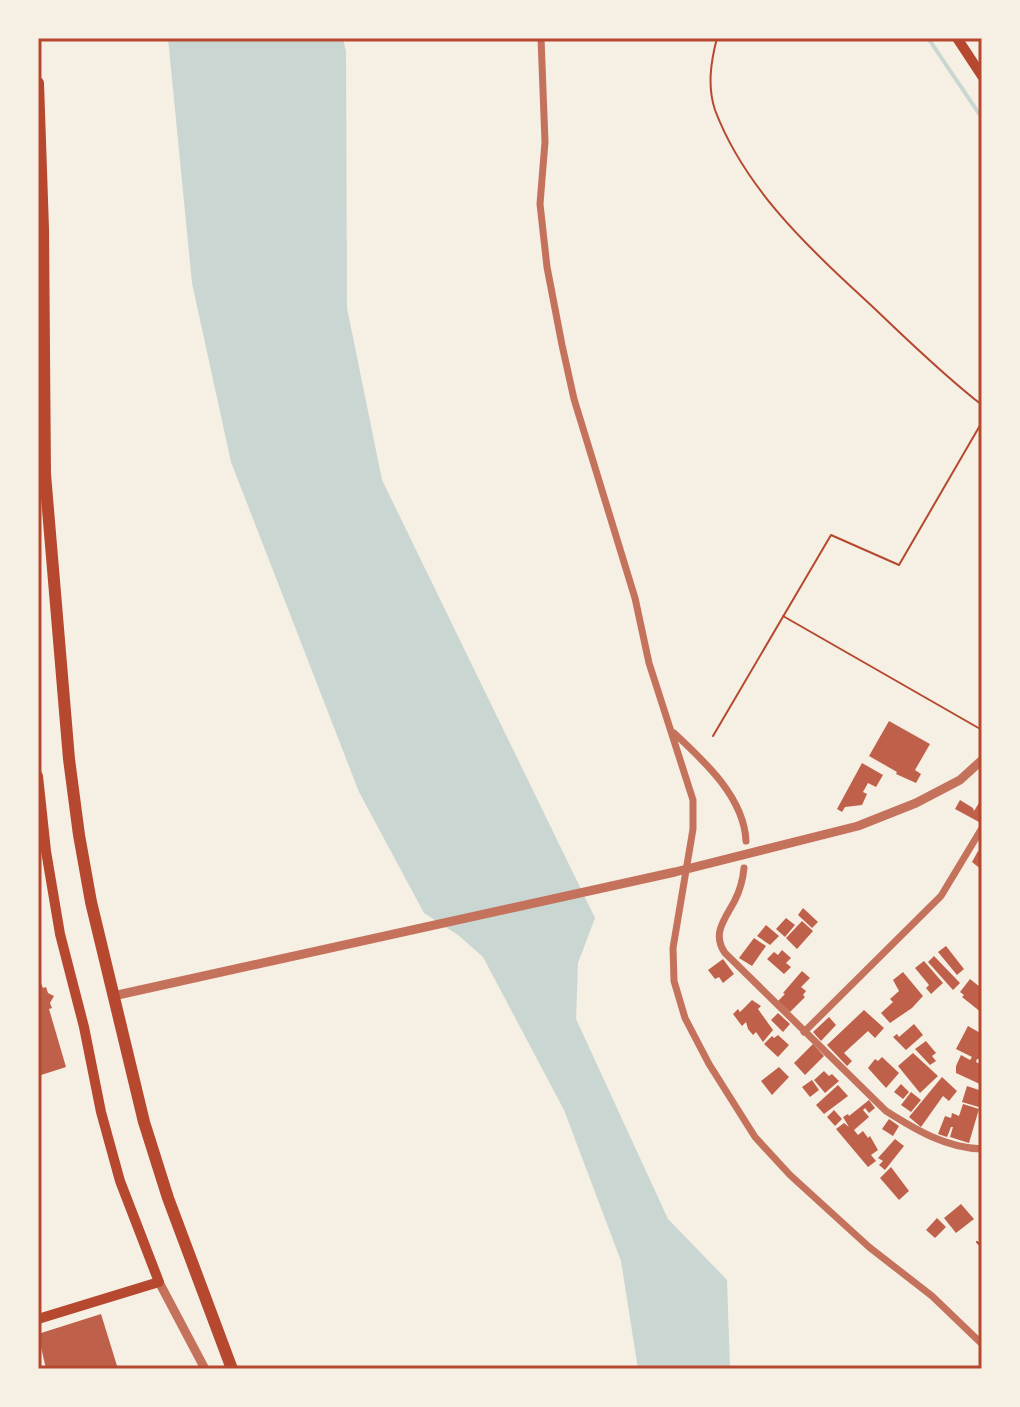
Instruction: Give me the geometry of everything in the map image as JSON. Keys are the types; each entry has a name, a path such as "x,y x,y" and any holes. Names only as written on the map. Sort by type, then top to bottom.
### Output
{"highway":[{"path":"38,83 43,229 43,508 79,835 113,996 144,1122 168,1198 232,1369"}],"main road":[{"path":"957,38 982,76"},
{"path":"38,776 46,851 60,934 84,1027 101,1112 120,1181 159,1282 38,1319"}],"street":[{"path":"541,38 545,142 540,204 547,267 574,399 635,598 649,663 693,800 693,829 675,937 674,981 685,1018 706,1060 755,1137 790,1175 869,1247 932,1296 982,1344"},
{"path":"673,732 737,805 744,820 746,841"},
{"path":"113,996 675,872 858,826 916,803 960,780 982,760"},
{"path":"804,1032 941,896 982,828"},
{"path":"744,868 741,888 719,929 719,946 886,1111 917,1131 948,1144 982,1149"},
{"path":"159,1282 205,1369"}],"path":[{"path":"717,38 710,67 714,107 743,168 793,231 902,337 982,405"},
{"path":"713,736 831,535 899,565 982,422"},
{"path":"782,615 982,730"},
{"path":"977,1242 982,1247"}],"shaded area":[{"path":"168,38 343,38 346,52 347,308 382,480 595,918 578,963 576,1019 668,1219 727,1280 730,1369 638,1369 621,1261 564,1110 483,957 458,935 424,913 359,792 231,462 192,283"}],"building":[{"path":"889,721 930,744 915,770 921,774 916,783 869,756"},
{"path":"862,763 883,775 876,787 868,783 863,792 867,794 862,805 845,807 842,812 837,809"},
{"path":"982,798 979,822 955,809 960,800 974,811"},
{"path":"978,851 982,853 982,870 972,862"},
{"path":"803,908 818,922 812,928 798,915"},
{"path":"786,918 795,925 785,937 776,929"},
{"path":"802,921 813,931 797,949 786,938"},
{"path":"766,925 779,936 770,945 757,936"},
{"path":"754,938 766,946 752,966 739,958"},
{"path":"946,946 964,969 957,975 938,952"},
{"path":"782,950 791,958 786,963 791,967 784,974 767,959 774,952 778,955"},
{"path":"934,956 960,983 953,990 928,962"},
{"path":"723,959 734,974 723,983 708,970"},
{"path":"924,961 943,983 931,994 926,988 929,985 915,968"},
{"path":"802,971 810,978 801,987 806,991 805,997 790,1012 778,1001"},
{"path":"903,972 923,996 890,1023 881,1013 899,991 893,980"},
{"path":"38,976 43,988 46,987 48,993 54,996 50,1003 52,1008 49,1009 66,1067 38,1076"},
{"path":"970,979 980,987 982,984 982,1013 960,992"},
{"path":"752,1000 761,1006 758,1009 773,1030 763,1042 756,1032 753,1035 746,1022 742,1026 733,1014 738,1009 740,1012"},
{"path":"864,1010 884,1028 875,1038 868,1031 844,1053 852,1061 847,1066 827,1045"},
{"path":"778,1013 790,1024 783,1032 771,1020"},
{"path":"829,1017 836,1025 821,1041 813,1032"},
{"path":"914,1024 923,1035 906,1050 893,1037 897,1034 899,1037"},
{"path":"968,1026 982,1034 982,1059 976,1062 982,1065 982,1085 956,1073 961,1055 970,1060 972,1057 956,1049"},
{"path":"778,1035 789,1045 778,1057 764,1044 772,1036"},
{"path":"926,1041 936,1053 932,1056 936,1061 930,1065 915,1049"},
{"path":"813,1044 824,1056 805,1075 794,1063"},
{"path":"913,1053 938,1076 920,1093 898,1066"},
{"path":"882,1057 899,1073 886,1088 868,1068 875,1059 878,1061"},
{"path":"779,1067 789,1077 772,1095 761,1081"},
{"path":"824,1071 839,1081 825,1093 814,1080"},
{"path":"942,1077 957,1091 949,1101 943,1096 921,1127 909,1117"},
{"path":"812,1080 819,1090 810,1097 802,1087"},
{"path":"901,1084 909,1092 903,1099 894,1092"},
{"path":"838,1085 848,1096 824,1114 816,1105"},
{"path":"967,1086 982,1091 982,1108 962,1102"},
{"path":"911,1092 921,1100 911,1112 901,1105"},
{"path":"869,1100 875,1108 869,1113 865,1108 863,1110 869,1117 854,1130 858,1135 863,1131 868,1138 870,1136 878,1150 871,1155 876,1161 868,1167 836,1129 844,1123 849,1127 843,1117 849,1116"},
{"path":"963,1104 979,1109 969,1143 950,1137 953,1127 947,1137 938,1134 945,1116 951,1118 952,1113 959,1116"},
{"path":"834,1110 842,1119 835,1126 827,1117"},
{"path":"889,1119 899,1126 893,1136 882,1129"},
{"path":"895,1139 904,1146 885,1170 879,1165 883,1161 878,1158"},
{"path":"891,1167 909,1191 899,1200 880,1178"},
{"path":"961,1204 974,1219 956,1233 944,1218"},
{"path":"937,1218 946,1227 935,1238 926,1230"},
{"path":"101,1314 118,1369 46,1369 38,1334"}],"waterway":[{"path":"928,38 982,118"}]}
